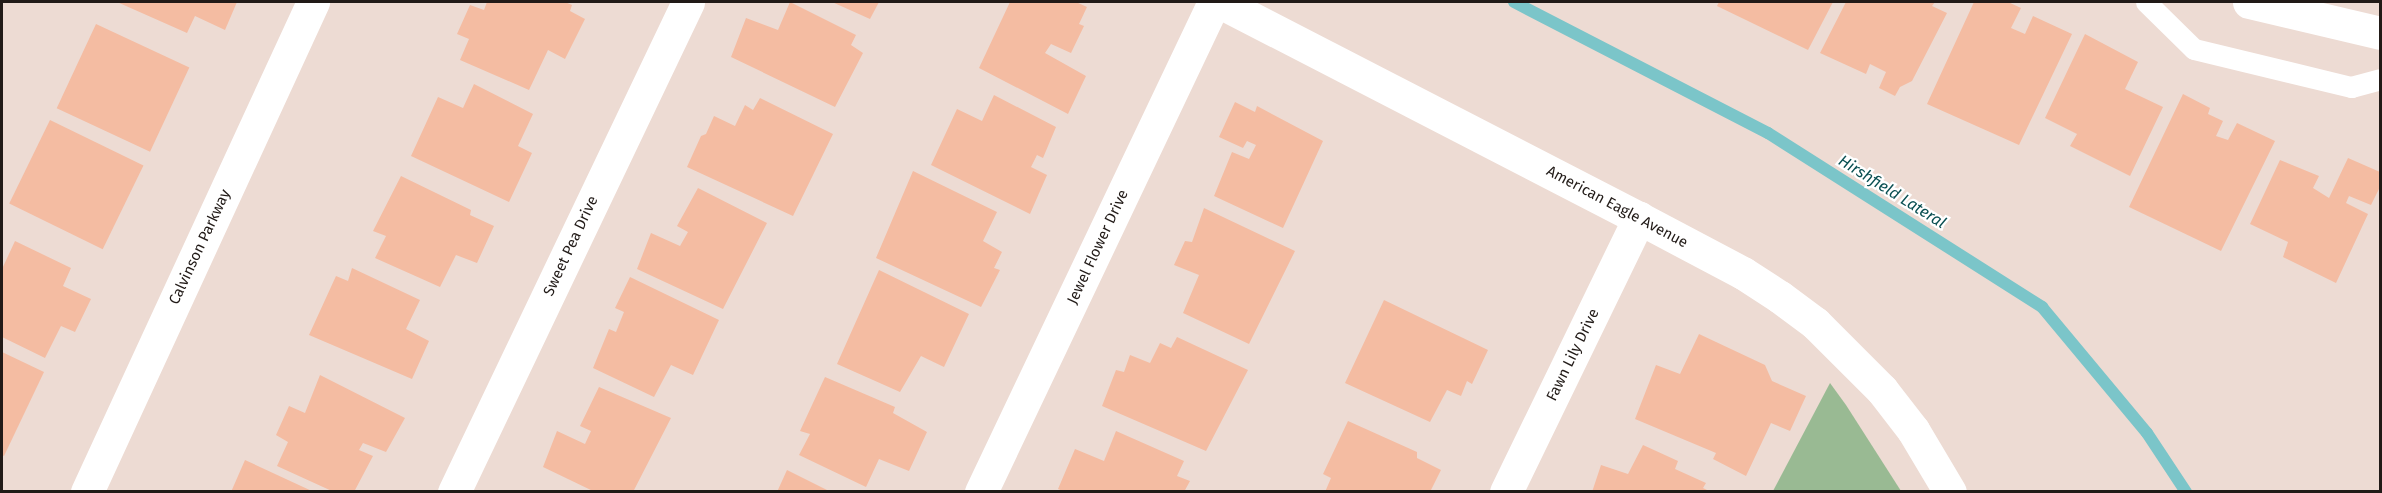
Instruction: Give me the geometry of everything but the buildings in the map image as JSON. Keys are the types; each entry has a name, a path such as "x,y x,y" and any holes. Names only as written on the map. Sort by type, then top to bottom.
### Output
{"street":[{"name":"Calvinson Parkway","path":"87,492 313,2"},
{"name":"Sweet Pea Drive","path":"454,492 688,2"},
{"name":"Jewel Flower Drive","path":"981,492 1214,2"},
{"name":"American Eagle Avenue","path":"1220,2 1743,273 1815,323 1882,390 1913,430 1950,492"},
{"path":"2249,2 2380,33"},
{"name":"Fawn Lily Drive","path":"1506,492 1639,218"}],"lane":[{"path":"2146,2 2194,49 2352,87 2380,79"}],"green space":[{"path":"1830,383 1846,405 1901,491 1773,491"}],"waterway":[{"name":"Hirshfield Lateral","path":"1514,2 1768,133 2042,307 2147,433 2186,492"}]}
